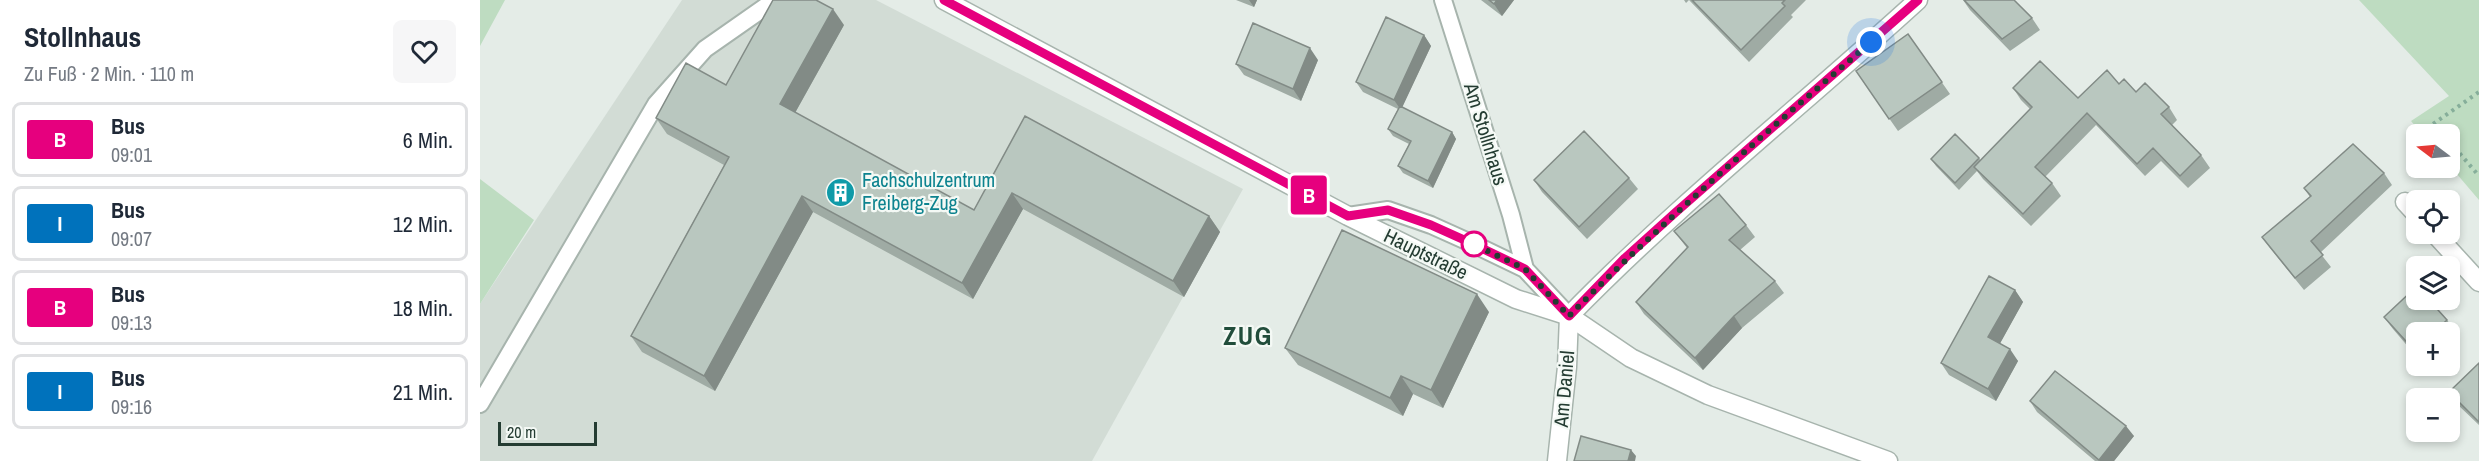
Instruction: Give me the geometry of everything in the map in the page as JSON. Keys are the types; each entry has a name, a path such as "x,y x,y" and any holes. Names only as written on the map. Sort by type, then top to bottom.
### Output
{"street":[{"name":"Hauptstraße","path":"944,0 1348,216 1516,299 1569,316 1631,358 1708,395 1888,461"},
{"path":"1569,316 1625,258 1918,0"},
{"path":"2444,244 2479,282"},
{"name":"Am Daniel","path":"1557,461 1567,367 1569,316"}],"lane":[{"path":"480,404 656,104 705,49 775,0"},
{"name":"Am Stollnhaus","path":"1443,0 1508,205 1525,269"},
{"path":"1348,216 1388,210 1431,225 1525,269 1569,316"}],"path":[{"path":"2433,124 2479,92"},
{"path":"2460,154 2479,176"}],"shaded area":[{"path":"682,0 876,0 1243,189 1092,461 480,461 480,304"}],"green space":[{"path":"480,0 505,0 480,46"},
{"path":"2359,0 2479,0 2479,200 2460,178 2460,124 2414,124 2411,121 2449,96"},
{"path":"480,179 534,220 480,304"}],"building":[{"name":"Fachschulzentrum Freiberg-Zug","path":"773,0 816,0 833,9 780,104 974,210 1025,116 1209,216 1173,281 1012,193 962,283 802,196 704,376 631,336 729,157 656,118 686,63 726,85"},
{"path":"1692,0 1785,0 1782,3 1785,6 1741,50"},
{"path":"1964,0 2014,0 2032,18 2002,39"},
{"path":"1386,17 1424,35 1394,100 1356,82"},
{"path":"1253,23 1310,48 1293,89 1236,64"},
{"path":"1908,34 1942,82 1889,119 1856,71"},
{"path":"2040,61 2078,98 2107,70 2119,84 2124,79 2136,92 2145,83 2169,107 2161,114 2201,155 2180,176 2153,148 2137,164 2087,113 2035,167 2052,183 2023,214 1974,167 2032,107 2013,88"},
{"path":"1400,106 1452,132 1428,181 1398,166 1411,141 1388,129"},
{"path":"1584,131 1629,178 1579,227 1534,180"},
{"path":"1955,134 1979,158 1955,183 1931,159"},
{"path":"2353,144 2384,173 2311,241 2323,255 2295,278 2262,237 2311,196 2304,188"},
{"path":"1719,194 1746,225 1729,240 1775,281 1734,316 1695,358 1636,302 1688,247 1674,231"},
{"path":"1342,230 1477,294 1431,390 1401,376 1390,398 1285,348"},
{"path":"1989,276 2015,290 1988,337 2010,349 1988,389 1941,363"},
{"path":"2406,296 2406,310 2438,310 2447,320 2445,322 2406,322 2406,341 2384,317"},
{"path":"2479,363 2479,422 2460,403 2460,388 2453,388"},
{"path":"2055,371 2126,426 2099,460 2030,401"},
{"path":"1581,436 1631,450 1628,461 1574,461"}],"bus line":[{"name":"B","path":"944,0 1348,216 1388,210 1431,225 1525,269 1569,316 1625,258 1918,0"}],"place":[{"name":"Fachschulzentrum Freiberg-Zug","path":"841,192"}],"district":[{"name":"ZUG","path":"1248,336"}],"route":[{"path":"1474,244 1471,243 1525,269 1569,316 1625,258 1871,42"}]}
